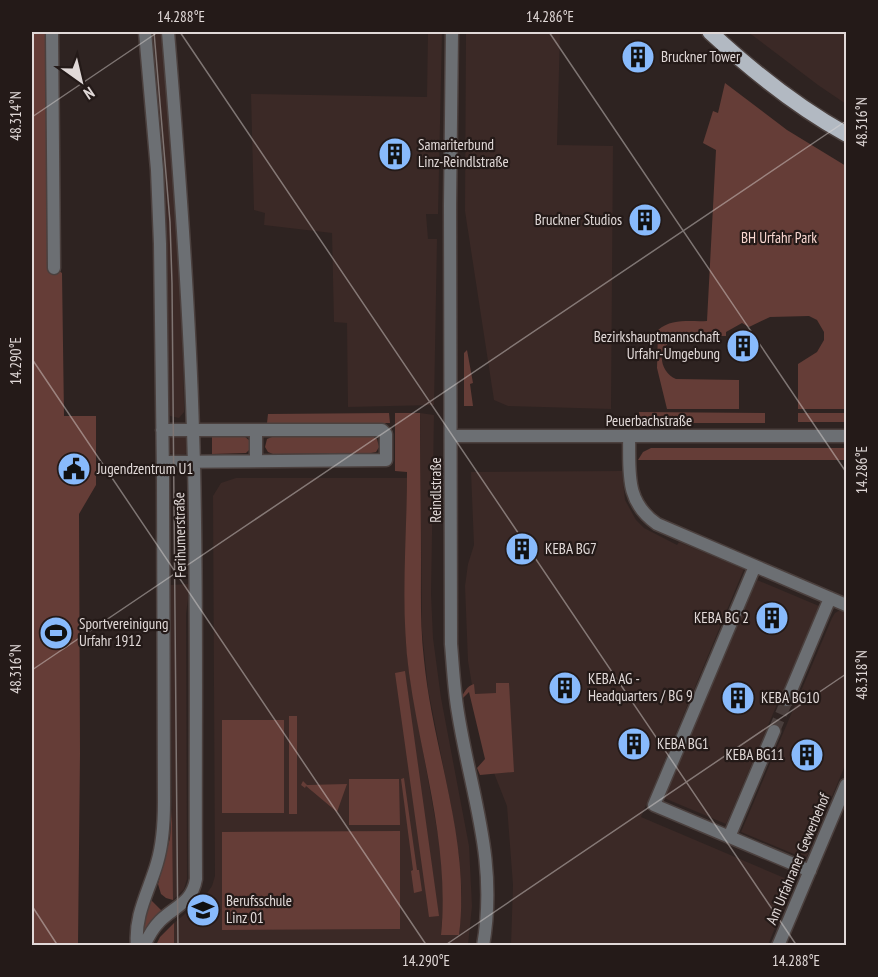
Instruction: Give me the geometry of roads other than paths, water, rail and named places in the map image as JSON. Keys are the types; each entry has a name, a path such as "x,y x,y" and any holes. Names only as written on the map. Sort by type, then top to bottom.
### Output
{"main road":[{"path":"710,32 793,100 846,134"}],"street":[{"path":"52,32 54,267"},
{"name":"Ferihumerstraße","path":"138,945 138,922 158,861 164,818 163,462 157,170 145,32"},
{"name":"Ferihumerstraße","path":"144,945 160,920 192,893 196,879 196,581 193,430 184,222 168,32"},
{"name":"Reindlstraße","path":"452,32 451,644 457,711 487,860 488,910 483,945"},
{"path":"162,430 384,430 386,434 386,460 163,462"},
{"path":"256,430 256,460"},
{"name":"Peuerbachstraße","path":"451,436 846,436"},
{"path":"629,436 631,487 638,507 646,517 657,524 846,605"},
{"path":"755,566 654,806 810,871"},
{"path":"787,700 831,598"},
{"path":"729,837 774,731"},
{"name":"Am Urfahraner Gewerbehof","path":"778,945 846,784"}],"tunnel":[{"path":"774,731 787,700"}],"tram line":[{"path":"154,32 170,222 172,283 178,946"}],"place":[{"name":"Bruckner Tower","path":"638,57"},
{"name":"Samariterbund Linz-Reindlstraße","path":"395,154"},
{"name":"Bruckner Studios","path":"645,220"},
{"name":"Bezirkshauptmannschaft Urfahr-Umgebung","path":"743,346"},
{"name":"Jugendzentrum U1","path":"74,469"},
{"name":"KEBA BG7","path":"522,549"},
{"name":"KEBA BG 2","path":"772,618"},
{"name":"Sportvereinigung Urfahr 1912","path":"56,633"},
{"name":"KEBA AG - Headquarters / BG 9","path":"565,688"},
{"name":"KEBA BG10","path":"738,698"},
{"name":"KEBA BG1","path":"634,744"},
{"name":"KEBA BG11","path":"807,755"},
{"name":"Berufsschule Linz 01","path":"203,910"}],"park label":[{"name":"BH Urfahr Park","path":"779,238"}]}
